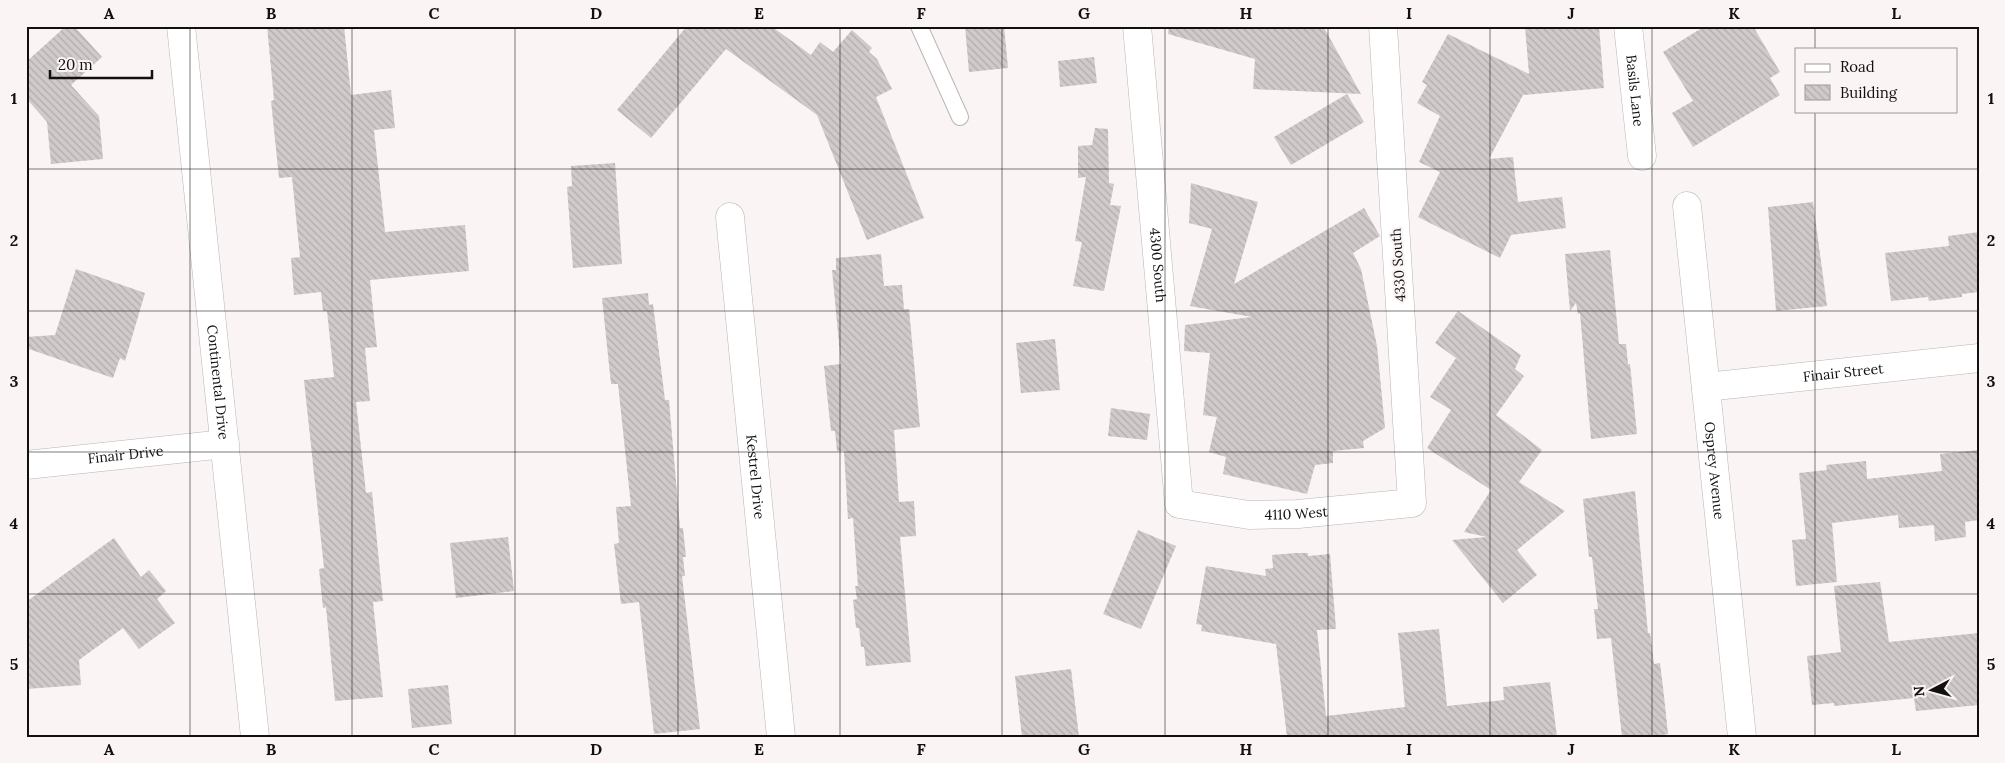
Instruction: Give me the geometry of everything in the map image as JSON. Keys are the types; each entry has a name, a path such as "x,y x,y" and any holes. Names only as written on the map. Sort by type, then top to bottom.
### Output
{"street":[{"name":"Continental Drive","path":"181,26 255,737"},
{"name":"4300 South","path":"1136,26 1179,504"},
{"name":"4330 South","path":"1383,26 1412,503"},
{"name":"Basils Lane","path":"1628,26 1642,156"},
{"name":"Osprey Avenue","path":"1687,206 1742,737"},
{"name":"Kestrel Drive","path":"730,217 781,737"},
{"name":"Finair Street","path":"1706,387 1979,358"},
{"name":"Finair Drive","path":"26,466 225,444"},
{"name":"4110 West","path":"1179,504 1249,515 1298,514 1412,503"}],"lane":[{"path":"919,26 960,117"}],"building":[{"path":"66,26 74,26 102,57 71,85 99,116 103,159 51,164 47,122 26,98 26,62"},
{"path":"267,26 344,26 351,95 391,90 395,128 374,130 385,232 465,225 469,271 370,280 377,347 365,348 370,401 356,402 366,493 372,492 383,601 373,602 383,697 335,701 326,607 323,608 319,569 324,568 304,380 334,377 327,311 323,311 321,292 294,295 291,258 300,257 292,177 279,178 271,101 274,100"},
{"path":"687,26 771,26 811,55 820,42 833,52 852,30 872,48 869,52 877,59 892,89 876,97 924,218 867,240 817,115 726,49 651,138 617,110"},
{"path":"965,26 1004,26 1008,68 969,72"},
{"path":"1169,26 1323,26 1361,94 1253,89 1255,59 1168,34"},
{"path":"1525,26 1599,26 1604,88 1523,95 1489,159 1513,157 1518,202 1562,197 1566,228 1511,235 1500,258 1418,217 1440,172 1419,162 1440,116 1417,103 1427,85 1422,82 1448,34 1529,74"},
{"path":"1705,26 1753,26 1780,72 1770,78 1780,95 1693,147 1672,113 1693,101 1663,52"},
{"path":"1094,57 1097,83 1060,87 1058,61"},
{"path":"1347,94 1364,122 1291,165 1274,137"},
{"path":"1095,128 1108,129 1109,183 1114,184 1110,205 1121,206 1104,291 1073,286 1082,242 1075,241 1086,177 1078,178 1078,146 1092,145"},
{"path":"615,163 622,264 573,268 567,187 572,186 571,166"},
{"path":"1191,183 1258,202 1234,284 1364,208 1380,236 1353,253 1361,269 1377,346 1385,428 1363,441 1364,448 1333,451 1333,463 1315,465 1307,494 1223,474 1226,457 1209,452 1217,417 1203,415 1210,353 1184,351 1185,325 1252,317 1190,306 1212,229 1189,223"},
{"path":"1813,202 1827,306 1776,311 1768,207"},
{"path":"1979,232 1979,292 1962,294 1962,297 1929,301 1928,297 1891,301 1885,253 1949,246 1948,236"},
{"path":"1610,250 1619,344 1626,344 1628,364 1630,364 1637,434 1591,439 1580,313 1578,314 1576,303 1570,311 1565,254"},
{"path":"881,254 884,286 902,285 904,309 909,309 920,427 894,430 899,502 914,501 916,536 900,537 911,662 866,666 859,628 856,628 853,600 857,599 855,586 858,586 853,518 848,519 844,451 837,451 835,431 831,431 824,366 841,364 832,270 836,270 836,258"},
{"path":"76,269 145,293 125,361 120,358 113,378 26,348 26,337 55,335"},
{"path":"648,293 649,305 653,304 665,400 669,400 680,528 683,528 686,557 683,557 685,576 682,576 700,729 654,734 639,602 621,604 614,544 619,543 616,507 631,506 618,384 611,384 602,298"},
{"path":"1458,311 1521,355 1515,369 1524,376 1496,415 1542,450 1519,482 1565,511 1517,550 1537,575 1503,603 1452,540 1487,537 1464,532 1491,490 1427,448 1451,410 1430,397 1456,358 1435,343"},
{"path":"1055,339 1060,390 1021,393 1016,343"},
{"path":"1111,408 1150,414 1147,440 1108,436"},
{"path":"1979,450 1979,520 1965,522 1966,537 1935,541 1934,525 1899,528 1898,515 1832,523 1837,582 1796,586 1792,540 1806,539 1799,473 1827,470 1826,465 1866,461 1867,479 1942,471 1940,454"},
{"path":"1635,491 1648,633 1650,633 1654,664 1660,663 1664,696 1668,734 1662,735 1662,737 1622,737 1611,638 1597,639 1594,609 1598,609 1592,557 1589,557 1583,499"},
{"path":"1138,530 1176,546 1141,629 1103,614"},
{"path":"508,537 514,591 456,598 450,543"},
{"path":"114,538 141,577 149,570 166,591 157,599 175,623 139,649 123,628 79,660 81,685 26,689 26,602"},
{"path":"1308,553 1308,556 1330,554 1336,629 1317,630 1326,716 1405,707 1398,633 1439,629 1447,706 1504,700 1503,687 1550,682 1557,737 1287,737 1276,644 1201,631 1202,625 1196,624 1206,566 1266,576 1265,569 1273,568 1272,555"},
{"path":"1880,582 1889,642 1979,633 1979,705 1916,711 1914,698 1834,706 1834,703 1812,705 1807,656 1841,652 1834,586"},
{"path":"1071,669 1079,737 1022,737 1015,676"},
{"path":"448,685 452,724 412,728 408,689"}]}
